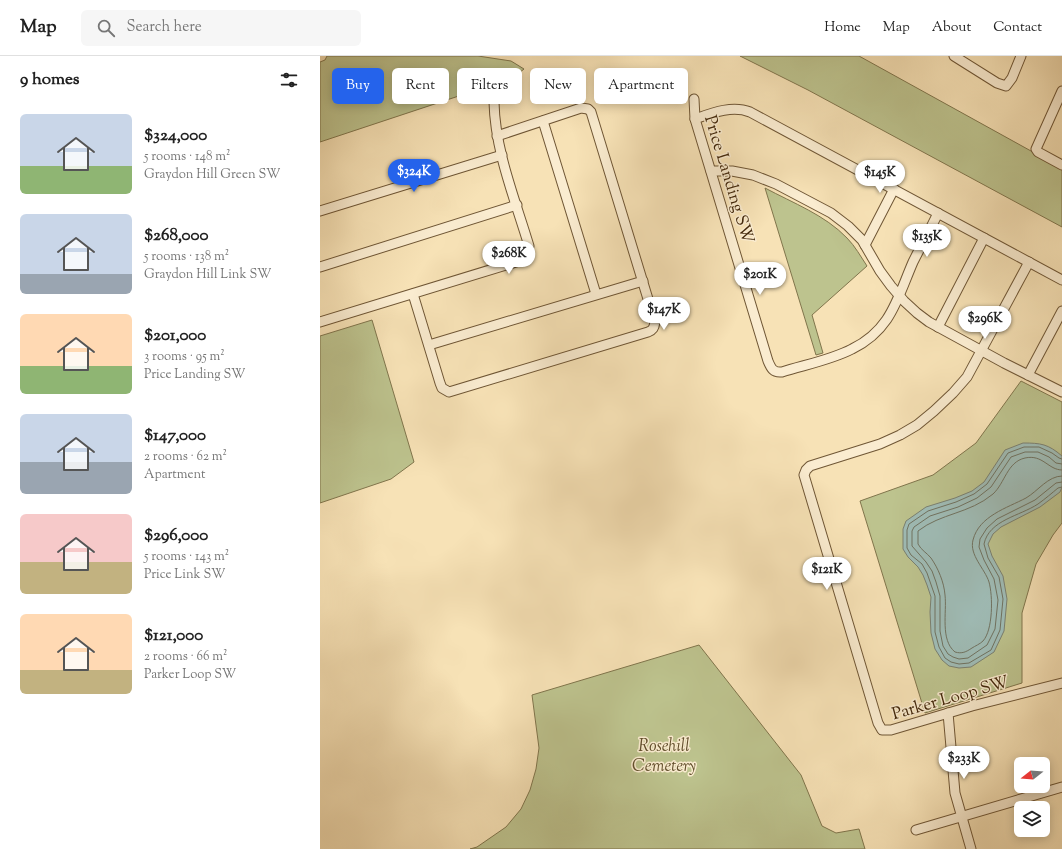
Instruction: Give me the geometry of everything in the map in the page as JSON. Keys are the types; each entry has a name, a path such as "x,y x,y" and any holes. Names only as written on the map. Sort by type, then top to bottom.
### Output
{"street":[{"path":"954,56 997,83 1006,86 1012,78 1021,56"},
{"path":"1062,91 1036,149 1038,152 1062,165"},
{"name":"Price Landing SW","path":"694,99 695,119 768,361 774,371 777,373 789,370 840,354 860,344 870,338 886,320 900,297"},
{"path":"320,322 522,259 528,251 529,246 497,136 494,104"},
{"path":"413,294 440,383 445,390 453,391 653,330 655,322 591,112 588,109 581,108 497,136"},
{"path":"695,119 722,110 745,110 1062,280"},
{"path":"543,121 596,294"},
{"path":"320,211 502,154"},
{"path":"711,171 723,170 743,172 776,184 831,213 856,234 865,245 880,271 900,297 917,313 981,350 1062,392"},
{"path":"865,245 894,189"},
{"path":"320,267 517,205"},
{"path":"900,297 914,259 938,213"},
{"path":"938,326 984,238"},
{"path":"981,350 1029,262"},
{"path":"429,345 643,280"},
{"path":"1028,375 1062,311"},
{"name":"Parker Loop SW","path":"981,350 967,377 948,398 917,425 880,444 810,466 804,475 873,708 880,727 886,731 891,730 948,713 1062,683"},
{"path":"948,713 955,793 971,849"},
{"path":"916,830 1062,787"}],"green space":[{"path":"327,56 478,56 511,61 524,69 522,71 522,68 457,68 457,97 449,99 449,68 392,68 392,104 435,104 320,142 320,62 325,60"},
{"path":"740,56 859,56 1062,167 1062,227 808,90"},
{"path":"765,188 819,216 829,223 850,241 867,266 812,315 823,353 816,355"},
{"path":"372,320 414,462 391,479 320,503 320,336"},
{"path":"1021,381 1062,402 1062,523 1036,564 1022,613 1022,683 925,713 860,501 933,475 976,443"},
{"name":"Rosehill Cemetery","path":"699,645 801,775 822,826 836,833 859,829 865,849 470,849 477,847 506,827 521,809 530,790 536,769 539,748 532,695"}],"water":[{"path":"1023,443 1044,445 1053,449 1062,456 1062,487 1060,492 1040,507 1001,527 993,534 988,544 992,556 1003,576 1007,599 1004,631 994,652 971,667 959,668 949,666 942,660 935,649 931,633 931,597 923,575 903,549 903,529 906,521 926,507 972,491 984,482 1005,450"}]}
